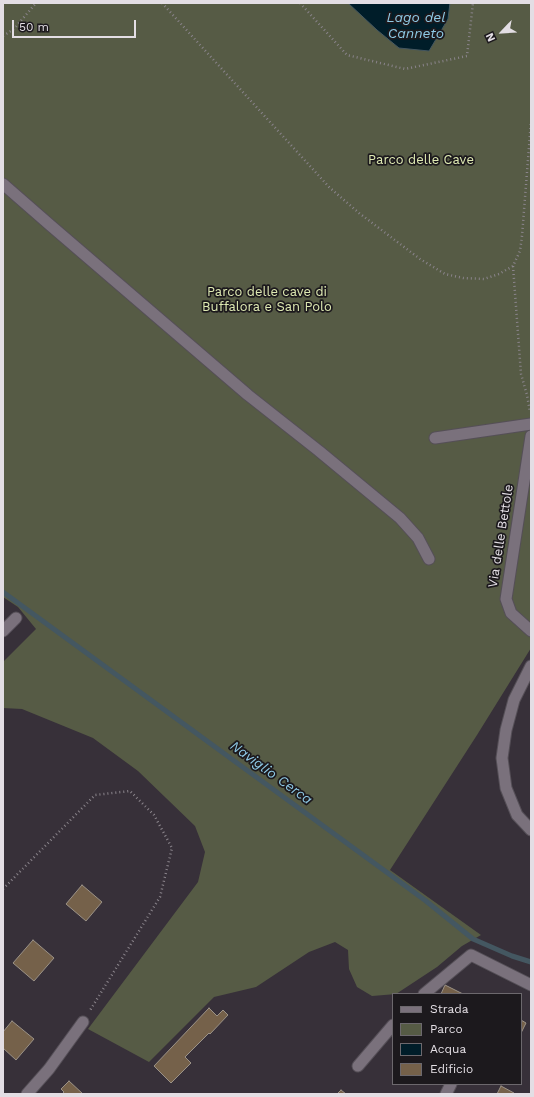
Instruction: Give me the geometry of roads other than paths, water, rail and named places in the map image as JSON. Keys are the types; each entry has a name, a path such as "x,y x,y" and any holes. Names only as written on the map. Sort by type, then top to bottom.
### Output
{"street":[{"path":"3,184 242,390 400,518 418,538 429,559"},
{"path":"435,438 531,424"},
{"name":"Via delle Bettole","path":"531,436 506,599 511,613 531,631"},
{"path":"3,631 16,618"},
{"path":"531,666 514,700 506,730 502,758 506,788 517,815 531,830"},
{"path":"425,993 471,956 531,985"},
{"path":"27,1094 49,1069 83,1022"},
{"path":"358,1066 392,1026"},
{"path":"446,1094 450,1085"}],"water":[{"name":"Lago del Canneto","path":"348,3 450,3 448,19 429,51 399,48"}],"waterway":[{"name":"Naviglio Cerca","path":"3,592 426,901 473,939 512,956 531,962"}],"park label":[{"name":"Parco delle Cave","path":"421,160"},
{"name":"Parco delle cave di Buffalora e San Polo","path":"267,300"}]}
